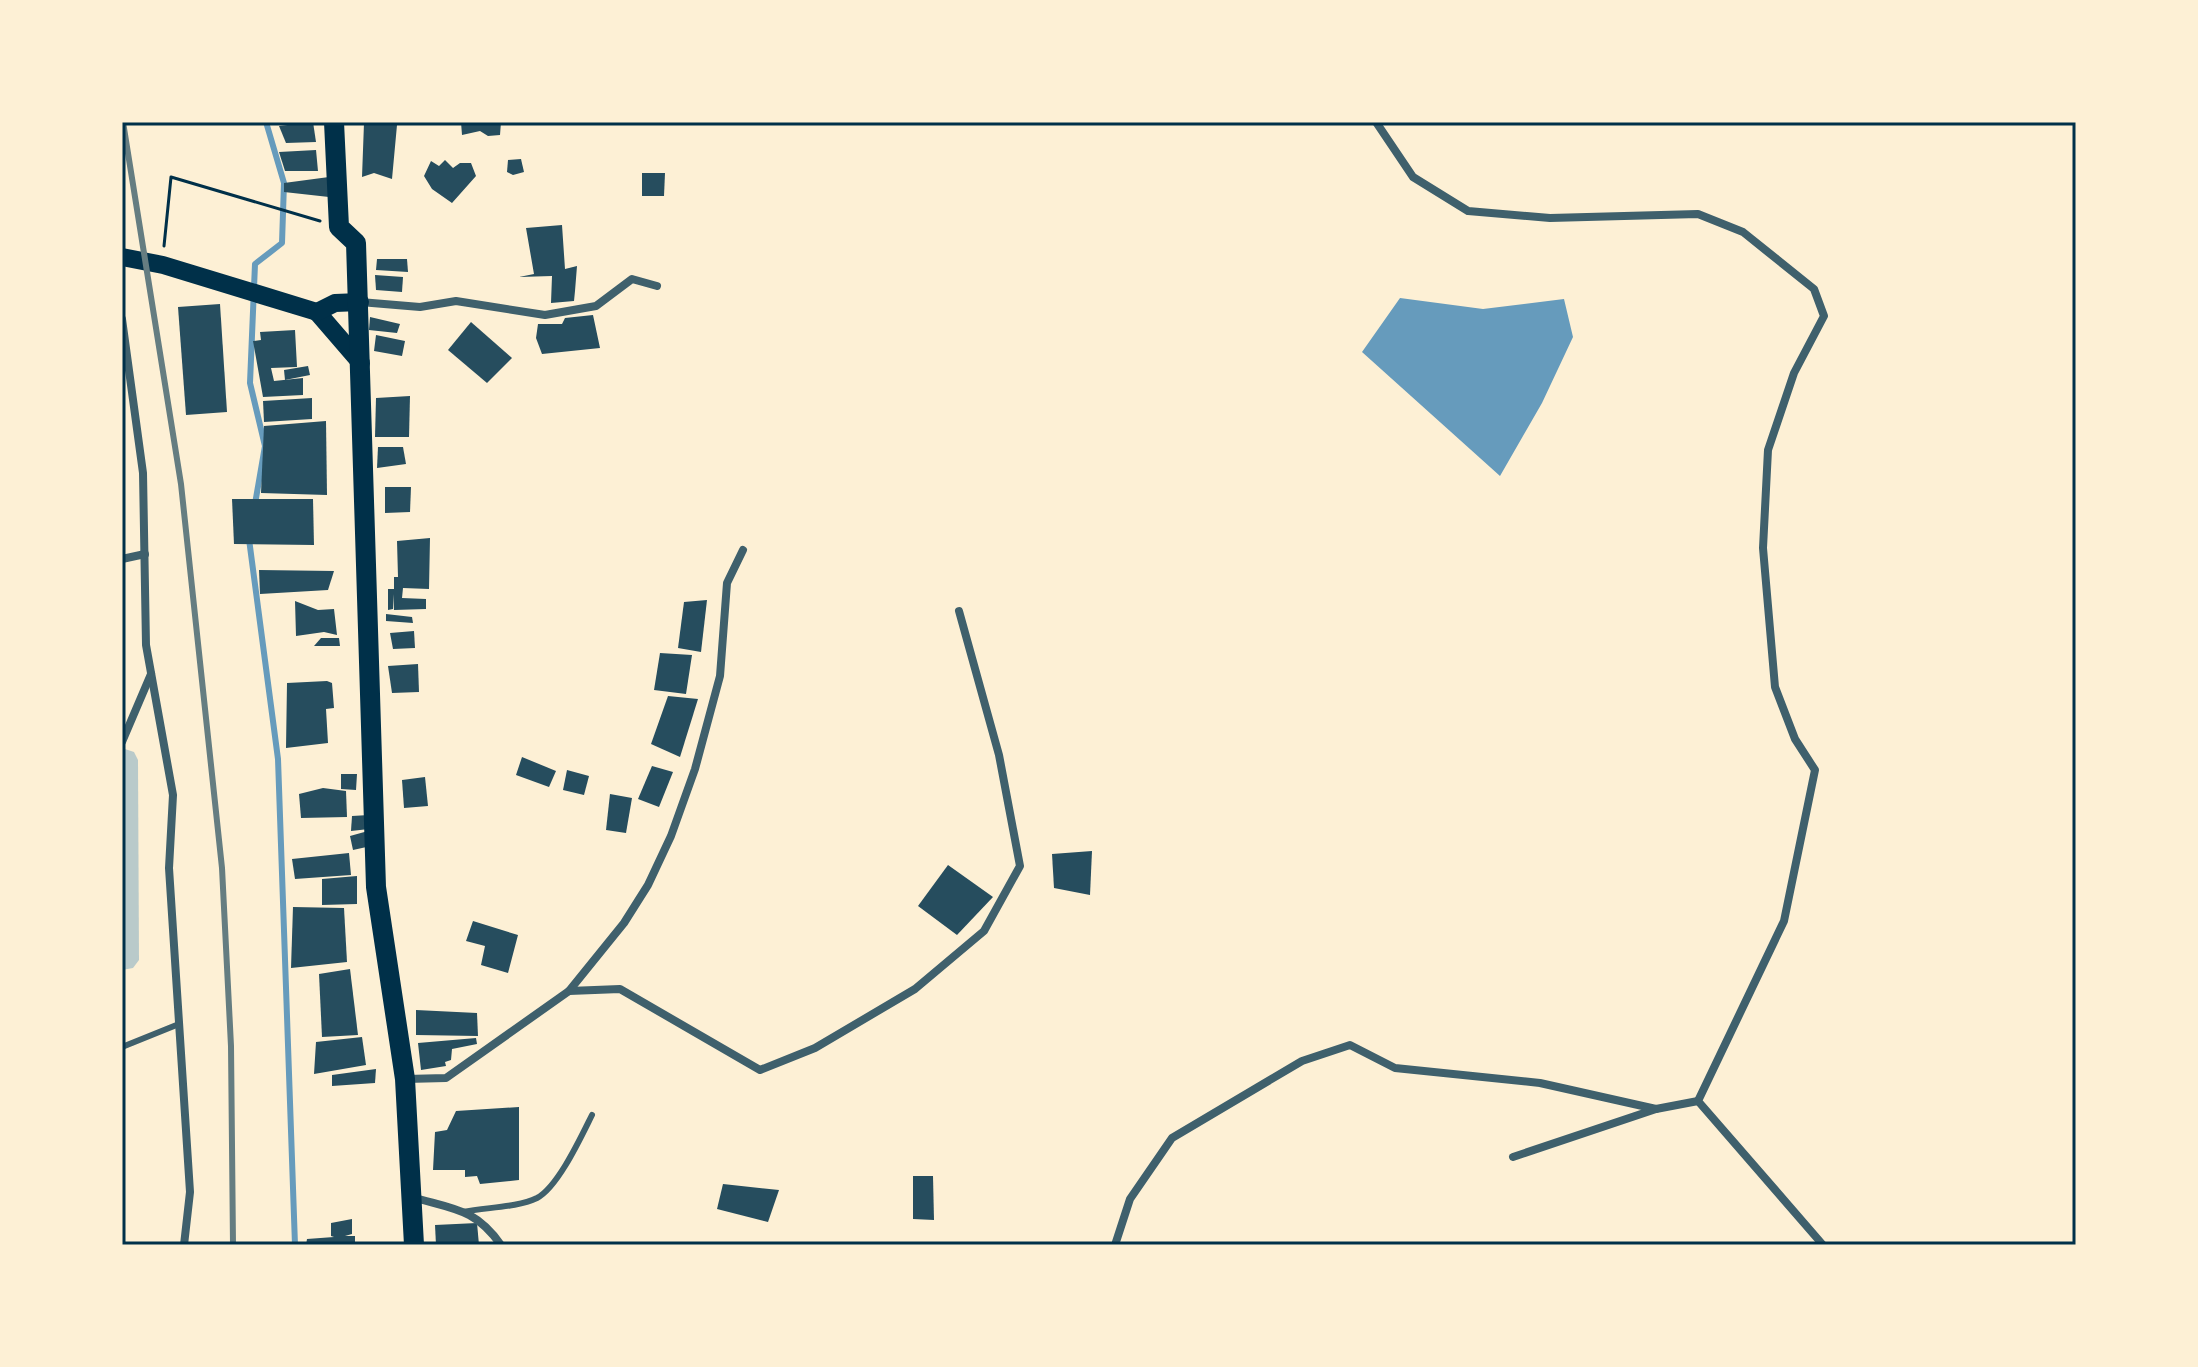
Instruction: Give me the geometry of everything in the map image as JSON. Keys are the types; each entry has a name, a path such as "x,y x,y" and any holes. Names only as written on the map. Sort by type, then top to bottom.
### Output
{"highway":[{"path":"334,122 339,227 356,243 376,887 405,1079 414,1245"}],"main road":[{"path":"122,257 163,265 317,312 361,363"},
{"path":"317,312 335,303 360,302"}],"street":[{"path":"1376,122 1413,177 1468,211 1550,218 1698,214 1743,232 1814,289 1824,316 1794,373 1768,450 1763,548 1775,687 1795,739 1815,770 1784,921 1698,1101"},
{"path":"360,302 420,307 456,301 545,315 596,306 632,279 657,286"},
{"path":"122,319 143,473 146,645 173,795 169,868 190,1192 184,1245"},
{"path":"405,1079 446,1078 569,991 624,923 648,885 671,836 695,769 720,676 727,583 743,550"},
{"path":"122,559 145,554"},
{"path":"569,991 620,989 760,1070 815,1048 915,989 984,931 1020,866 999,755 959,611"},
{"path":"122,742 151,673"},
{"path":"1115,1245 1130,1199 1172,1138 1302,1061 1350,1045 1395,1068 1540,1083 1656,1109"},
{"path":"1513,1157 1656,1109 1698,1101"},
{"path":"1698,1101 1823,1245"},
{"path":"411,1197 463,1212 486,1223 501,1245"}],"lane":[{"path":"122,1047 179,1024"},
{"path":"463,1212 540,1197 572,1153 592,1115"}],"path":[{"path":"163,265 171,177 320,221"}],"shaded area":[{"path":"122,748 134,752 138,760 139,960 133,968 122,970"}],"water":[{"path":"1400,298 1483,309 1564,299 1573,337 1542,403 1500,476 1362,352"}],"building":[{"path":"313,122 316,142 286,143 279,126"},
{"path":"461,122 501,122 500,135 488,136 480,131 462,135"},
{"path":"364,123 397,125 392,179 374,173 362,177"},
{"path":"316,150 318,171 285,171 279,152"},
{"path":"521,159 524,172 513,175 507,172 508,160"},
{"path":"445,160 453,168 460,163 471,163 476,176 452,203 432,189 424,176 431,161 439,166"},
{"path":"642,173 665,173 664,196 642,196"},
{"path":"329,177 329,197 284,192 284,183"},
{"path":"562,225 565,269 577,266 574,301 551,303 552,276 519,277 534,274 526,228"},
{"path":"377,259 407,259 408,272 376,270"},
{"path":"375,275 403,277 402,292 376,290"},
{"path":"220,304 227,412 186,415 178,307"},
{"path":"593,315 600,348 542,354 536,338 538,324 562,324 565,318"},
{"path":"370,317 400,324 397,333 369,330"},
{"path":"471,322 512,358 487,383 448,350"},
{"path":"295,330 297,367 271,368 274,381 303,378 303,395 263,397 253,341 261,340 260,332"},
{"path":"376,335 405,341 402,356 374,351"},
{"path":"308,366 310,375 285,380 284,370"},
{"path":"410,396 409,437 375,437 376,398"},
{"path":"312,398 312,419 264,422 263,401"},
{"path":"326,421 327,495 261,493 264,426"},
{"path":"378,447 403,447 406,464 377,468"},
{"path":"385,487 411,487 410,512 385,513"},
{"path":"232,499 313,499 314,545 234,544"},
{"path":"430,538 429,589 403,588 402,598 426,599 426,609 394,610 393,594 393,609 388,610 388,589 394,589 394,577 398,577 397,541"},
{"path":"259,570 334,571 328,590 260,594"},
{"path":"707,600 701,652 678,648 684,602"},
{"path":"295,601 318,610 334,609 337,635 324,632 296,636"},
{"path":"386,614 412,617 413,623 386,621"},
{"path":"414,631 415,648 393,649 390,633"},
{"path":"321,638 339,638 340,646 314,646"},
{"path":"660,653 692,655 686,694 654,690"},
{"path":"418,664 419,692 392,693 388,666"},
{"path":"287,683 332,683 334,708 326,709 328,743 286,748"},
{"path":"668,696 698,699 680,757 651,744"},
{"path":"522,757 556,771 549,787 516,775"},
{"path":"652,766 673,772 659,807 638,799"},
{"path":"567,770 589,776 584,795 563,790"},
{"path":"341,774 357,774 356,790 341,789"},
{"path":"425,777 428,806 404,808 402,780"},
{"path":"323,788 346,791 347,817 301,818 299,794"},
{"path":"610,794 632,798 626,833 606,830"},
{"path":"369,815 369,829 351,831 352,816"},
{"path":"368,831 371,846 353,850 350,836"},
{"path":"1092,851 1090,895 1054,888 1052,854"},
{"path":"349,853 351,875 295,879 292,859"},
{"path":"948,865 993,897 957,935 918,906"},
{"path":"357,876 357,904 322,905 322,879"},
{"path":"293,907 344,908 347,962 291,968"},
{"path":"473,921 518,935 508,973 481,965 485,946 466,941"},
{"path":"350,969 358,1035 322,1037 319,974"},
{"path":"416,1010 477,1013 478,1036 416,1035"},
{"path":"362,1037 366,1065 314,1074 316,1042"},
{"path":"476,1038 477,1044 452,1049 451,1060 445,1062 446,1066 421,1070 418,1043"},
{"path":"376,1069 375,1083 332,1086 332,1075"},
{"path":"519,1107 519,1180 480,1184 477,1176 465,1177 465,1170 433,1170 435,1132 447,1130 456,1111"},
{"path":"913,1176 933,1176 934,1220 913,1219"},
{"path":"723,1184 779,1190 768,1222 717,1209"},
{"path":"352,1219 352,1234 345,1236 355,1236 355,1245 306,1245 307,1239 334,1237 331,1236 331,1223"},
{"path":"477,1223 479,1245 436,1245 435,1225"}],"waterway":[{"path":"255,504 265,446 250,383 255,264 282,243 284,183 266,122"},
{"path":"249,539 278,759 295,1245"}],"railway":[{"path":"123,122 181,484 222,868 231,1046 233,1245"}]}
